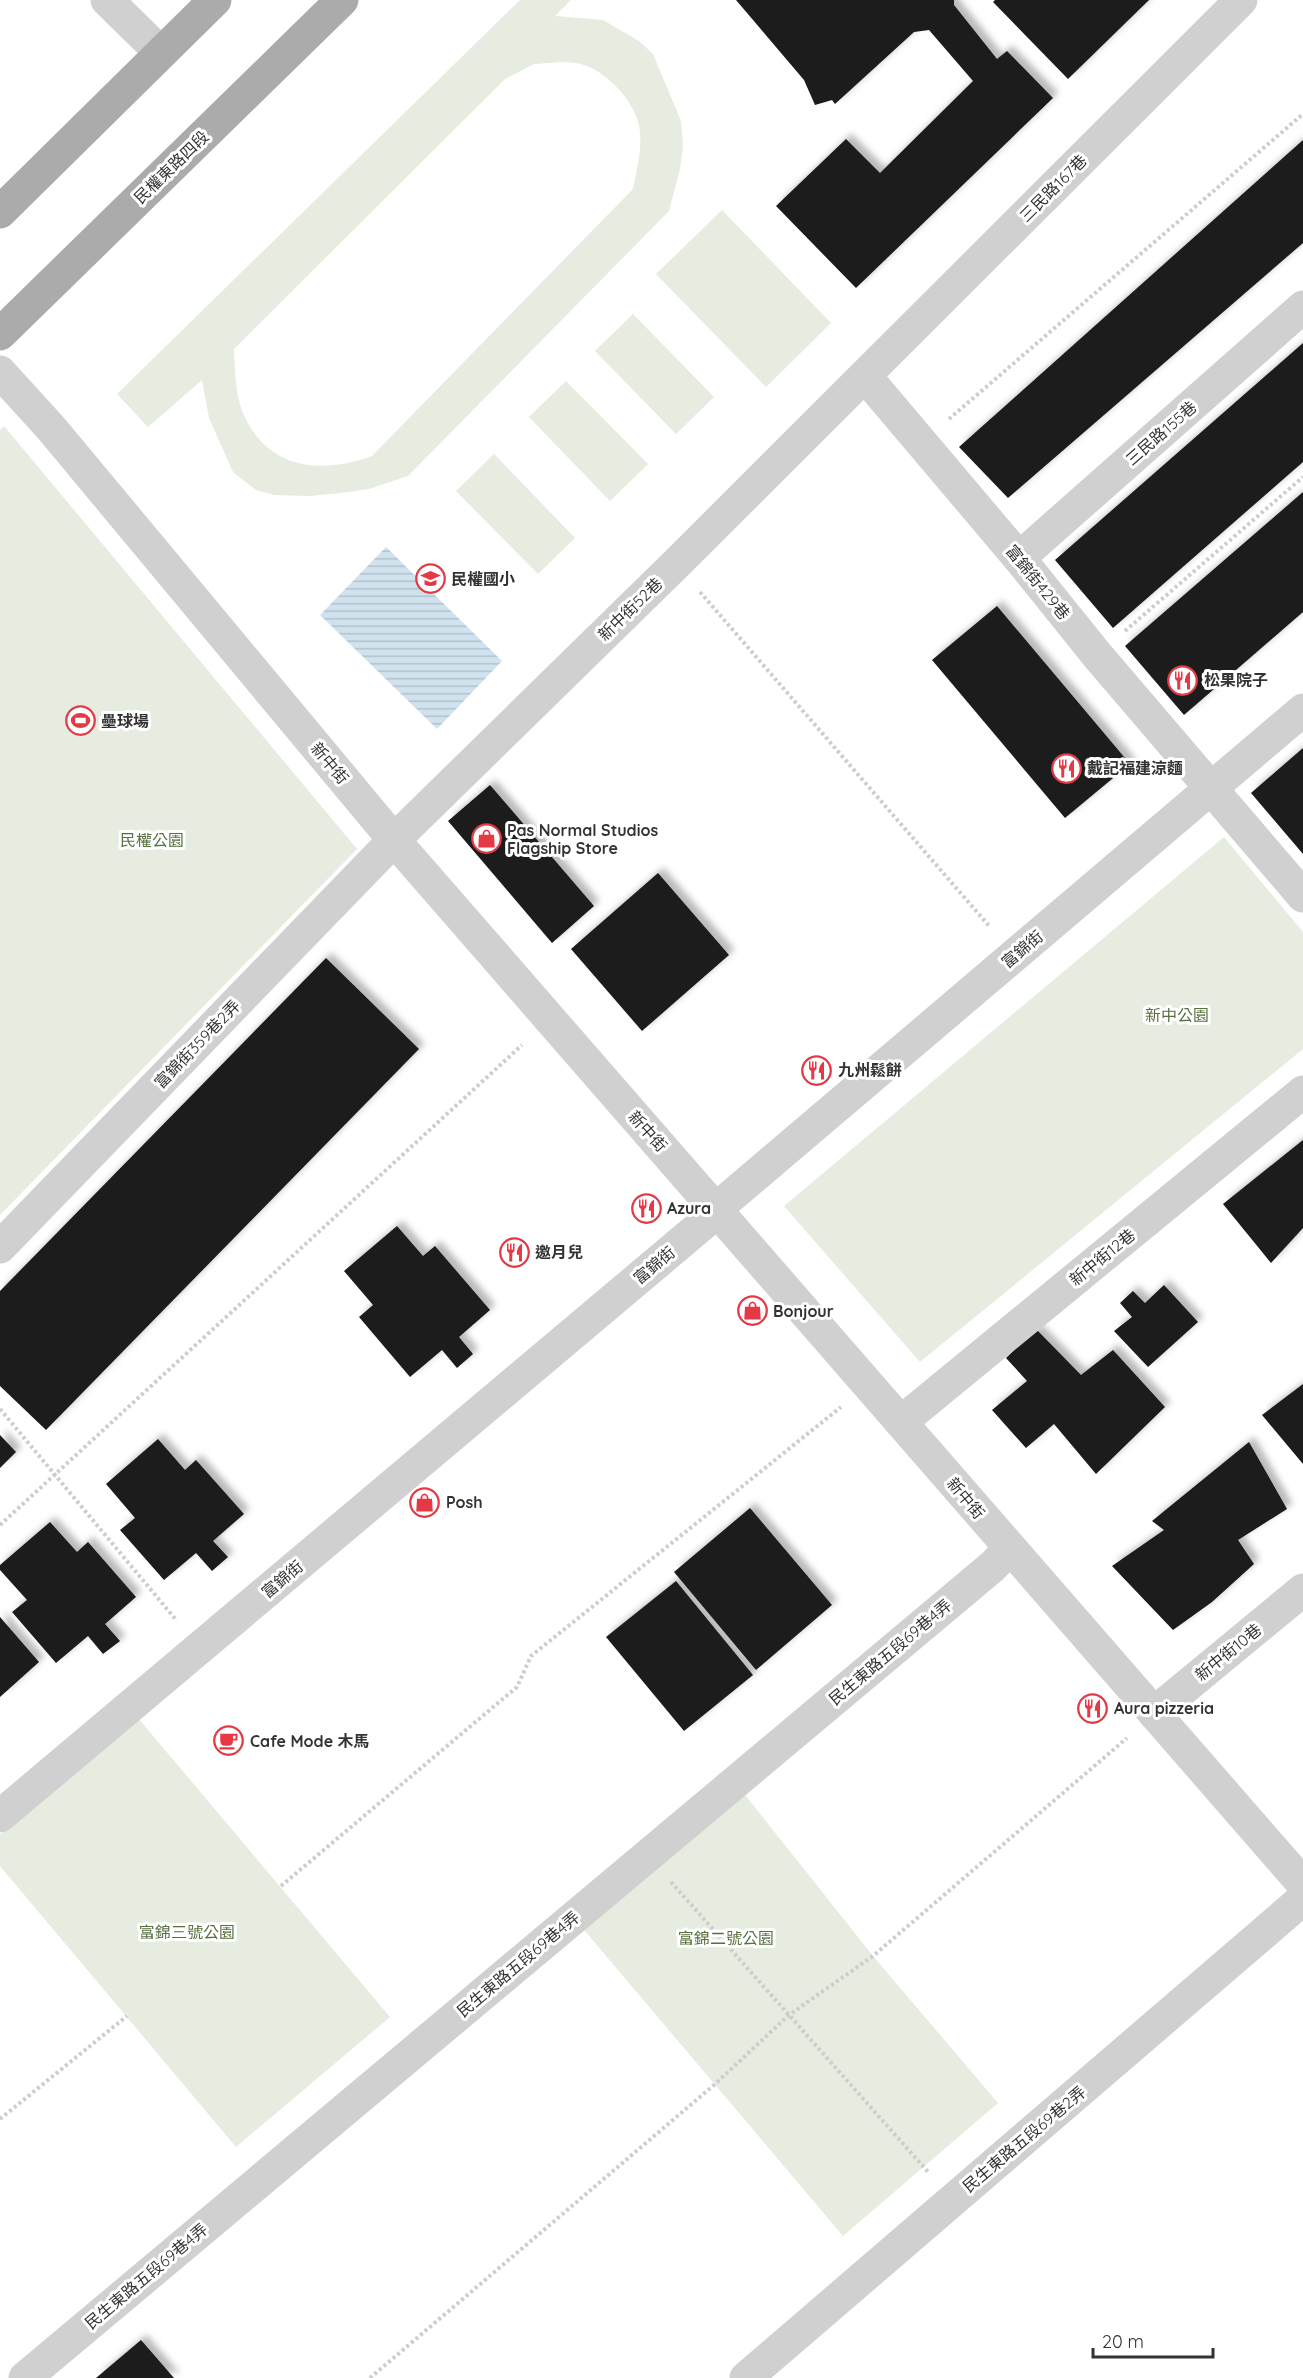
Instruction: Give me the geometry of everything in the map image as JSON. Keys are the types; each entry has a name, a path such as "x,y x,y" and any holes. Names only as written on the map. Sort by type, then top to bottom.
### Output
{"main road":[{"path":"0,212 215,0"},
{"name":"民權東路四段","path":"0,334 342,0"}],"street":[{"path":"107,0 161,53"},
{"name":"三民路167巷","path":"865,376 1242,0"},
{"name":"三民路155巷","path":"1018,558 1303,307"},
{"name":"新中街","path":"0,372 59,438 394,840 1303,1884"},
{"name":"富錦街429巷","path":"865,376 1097,655 1303,896"},
{"name":"新中街52巷","path":"394,840 865,376"},
{"name":"富錦街","path":"0,1816 704,1223 716,1209 1303,710"},
{"name":"富錦街359巷2弄","path":"0,1247 394,840"},
{"name":"新中街12巷","path":"902,1422 1303,1092"},
{"name":"民生東路五段69巷4弄","path":"26,2378 647,1854 993,1566 1009,1549"},
{"name":"新中街10巷","path":"1154,1713 1303,1590"},
{"name":"民生東路五段69巷2弄","path":"746,2378 1303,1899"}],"path":[{"path":"921,443 1303,114"},
{"path":"1097,655 1303,477"},
{"path":"676,564 1014,955"},
{"path":"0,1525 550,1021"},
{"path":"281,1886 517,1687 531,1656 868,1384"},
{"path":"0,1410 200,1648"},
{"path":"370,2378 714,2085 789,2014 873,1956 1154,1713"},
{"path":"647,1854 953,2200"},
{"path":"0,2119 127,2016"}],"green space":[{"path":"520,0 571,0 555,16 603,20 639,41 653,54 681,121 683,147 669,211 408,476 369,489 309,496 274,495 256,490 233,472 209,418 202,380 148,427 117,394","holes":["564,62 581,64 602,74 631,106 639,125 640,141 633,189 372,456 353,462 315,466 297,463 266,446 253,432 240,406 234,349 505,79 534,64"]},
{"path":"722,210 831,323 766,387 656,274"},
{"path":"633,314 714,397 676,434 595,351"},
{"path":"566,381 648,464 610,501 529,417"},
{"name":"民權公園","path":"4,426 357,849 0,1215 0,430"},
{"path":"494,454 575,538 538,574 456,491"},
{"name":"新中公園","path":"1224,837 1303,932 1303,1049 920,1362 784,1206"},
{"name":"富錦三號公園","path":"138,1718 390,2017 236,2147 0,1866 0,1835"},
{"name":"富錦二號公園","path":"734,1781 873,1956 998,2103 843,2236 574,1918"}],"water":[{"path":"386,547 502,661 437,729 320,615"}],"building":[{"path":"736,0 954,0 954,5 997,59 1007,51 1053,98 856,288 776,206 846,139 880,173 973,81 929,30 914,32 835,104 832,100 815,105 804,80"},
{"path":"995,0 1149,0 1068,79 993,2"},
{"path":"1303,140 1303,243 1008,498 959,447"},
{"path":"1303,343 1303,462 1113,628 1055,560"},
{"path":"1303,492 1303,612 1184,715 1125,646"},
{"path":"997,606 1130,764 1065,818 932,660"},
{"path":"1303,748 1303,854 1251,793"},
{"path":"490,785 594,906 552,943 448,821"},
{"path":"658,873 729,955 642,1031 571,949"},
{"path":"326,958 419,1049 46,1430 0,1386 0,1291"},
{"path":"1303,1140 1303,1228 1271,1263 1223,1204"},
{"path":"397,1226 423,1256 435,1246 490,1310 459,1337 473,1354 457,1368 442,1350 410,1377 359,1317 373,1305 344,1271"},
{"path":"1164,1285 1198,1322 1148,1367 1114,1331 1132,1317 1120,1303 1133,1291 1145,1303"},
{"path":"1036,1329 1081,1375 1113,1350 1165,1407 1096,1474 1054,1424 1026,1448 992,1410 1027,1381 1006,1358"},
{"path":"1303,1384 1303,1464 1262,1415"},
{"path":"0,1435 16,1452 0,1468"},
{"path":"158,1439 185,1470 196,1460 244,1514 213,1541 228,1557 212,1571 196,1553 164,1580 120,1530 135,1518 106,1484"},
{"path":"1249,1442 1287,1509 1238,1540 1254,1564 1212,1602 1173,1630 1112,1566 1164,1530 1152,1521"},
{"path":"750,1508 832,1605 756,1670 674,1572"},
{"path":"50,1522 77,1552 88,1542 136,1597 105,1624 120,1641 103,1654 88,1636 56,1663 12,1612 27,1600 0,1570 0,1565"},
{"path":"676,1581 753,1675 684,1731 606,1637"},
{"path":"0,1617 39,1662 0,1697"},
{"path":"141,2340 174,2378 96,2378"}],"place":[{"name":"民權國小","path":"430,579"},
{"name":"松果院子","path":"1183,680"},
{"name":"壘球場","path":"80,721"},
{"name":"戴記福建涼麵","path":"1066,768"},
{"name":"Pas Normal Studios Flagship Store","path":"486,839"},
{"name":"九州鬆餅","path":"817,1070"},
{"name":"Azura","path":"646,1208"},
{"name":"邀月兒","path":"514,1252"},
{"name":"Bonjour","path":"752,1311"},
{"name":"Posh","path":"425,1502"},
{"name":"Aura pizzeria","path":"1093,1708"},
{"name":"Cafe Mode 木馬","path":"229,1741"}]}
